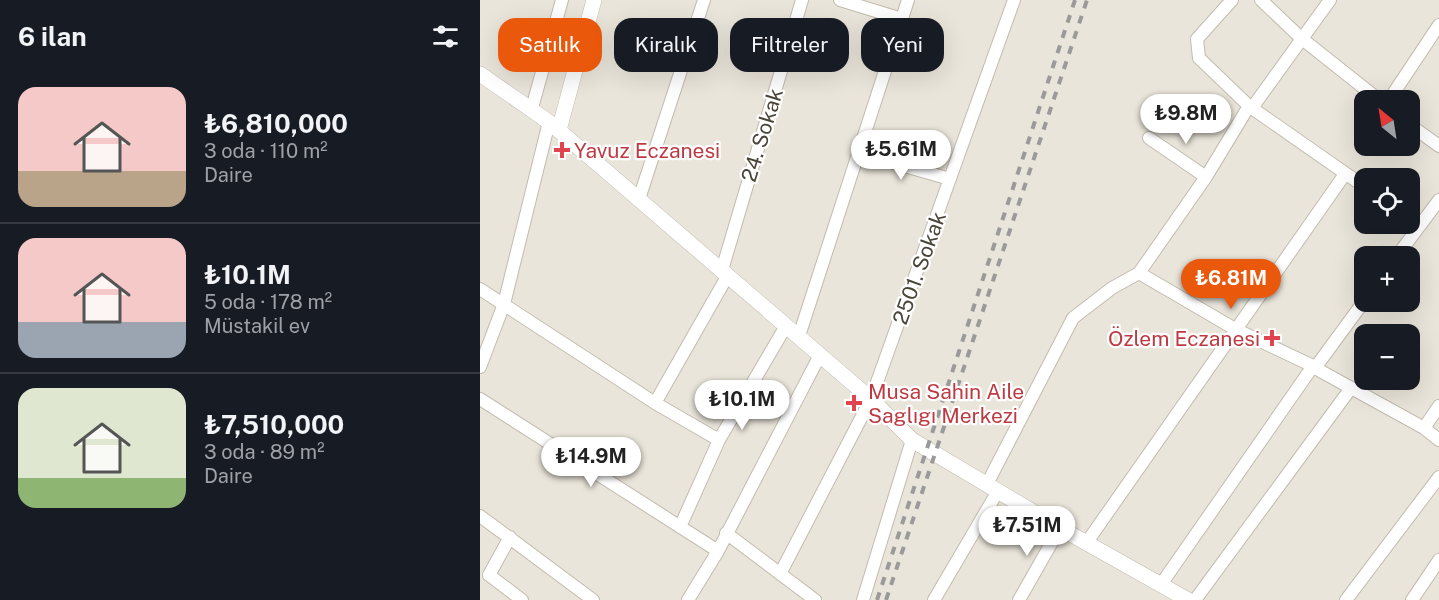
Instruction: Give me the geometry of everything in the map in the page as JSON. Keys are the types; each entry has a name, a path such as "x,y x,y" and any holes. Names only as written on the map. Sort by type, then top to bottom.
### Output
{"street":[{"path":"532,108 562,0"},
{"path":"480,367 504,304 554,126 594,0"},
{"path":"639,199 704,0"},
{"name":"24. Sokak","path":"655,403 725,273 802,0"},
{"path":"840,0 899,18"},
{"path":"902,18 908,0"},
{"name":"2501. Sokak","path":"780,574 871,399 1014,0"},
{"path":"1232,0 1197,39 1199,58 1250,107 1354,179"},
{"path":"1261,0 1301,38 1366,90"},
{"path":"934,600 993,487 1073,318 1112,288 1139,273 1206,177 1250,107 1330,0"},
{"path":"1396,90 1439,26"},
{"path":"799,336 885,72"},
{"path":"480,74 532,108 554,126 871,399 912,440 1167,591 1188,600"},
{"path":"1420,132 1439,146"},
{"path":"1149,138 1206,177"},
{"path":"859,153 951,179"},
{"path":"1087,542 1346,174"},
{"path":"1420,218 1439,201"},
{"path":"1139,273 1235,329 1314,367 1424,428 1439,440"},
{"path":"480,289 655,403 720,440"},
{"path":"1167,591 1314,367 1356,312"},
{"path":"680,527 720,440 786,326"},
{"path":"688,600 718,551 820,355"},
{"path":"1195,600 1350,387"},
{"path":"480,399 718,551"},
{"path":"1424,428 1439,406"},
{"path":"863,600 912,440"},
{"path":"1346,600 1439,477"},
{"path":"480,516 592,600"},
{"path":"1019,600 1060,528"},
{"path":"726,533 815,600"},
{"path":"510,537 489,575 522,600"},
{"path":"1412,600 1439,560"}],"shaded area":[{"path":"480,0 1439,0 1439,600 480,600"}],"railway":[{"path":"877,600 1075,0"},
{"path":"886,600 1087,0"}],"place":[{"name":"Yavuz Eczanesi","path":"562,150"},
{"name":"Özlem Eczanesi","path":"1272,338"},
{"name":"Musa Sahin Aile Saglıgı Merkezi","path":"854,403"}]}
